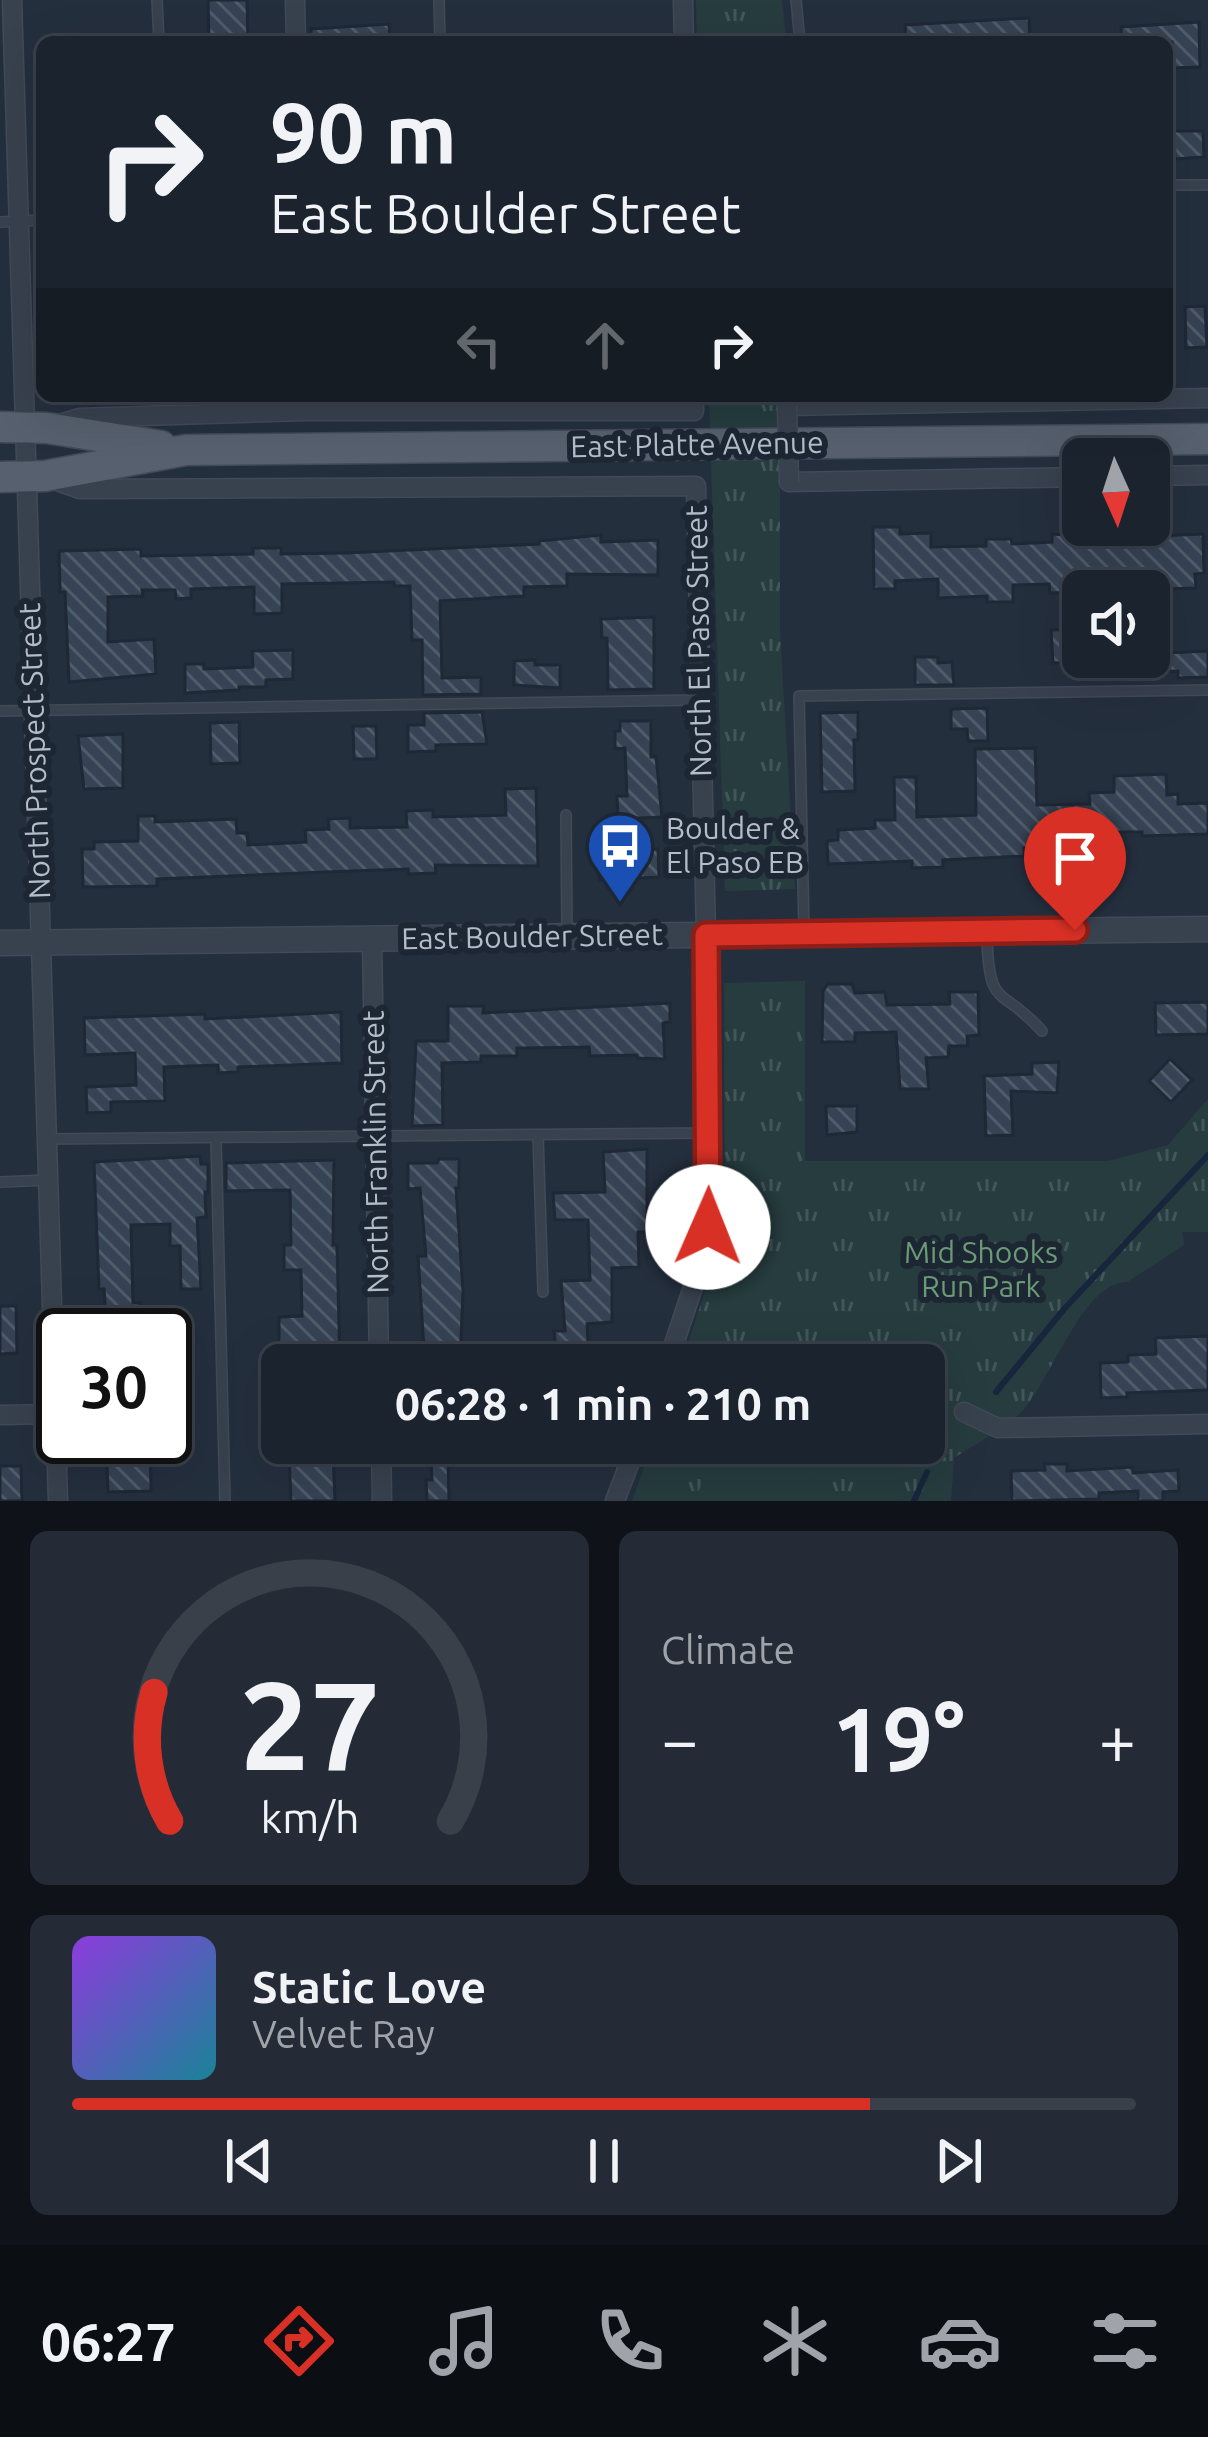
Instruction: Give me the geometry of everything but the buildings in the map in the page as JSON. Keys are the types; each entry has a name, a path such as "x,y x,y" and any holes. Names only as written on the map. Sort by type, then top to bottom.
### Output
{"main road":[{"name":"East Platte Avenue","path":"24,428 186,450 1208,439"},
{"name":"East Platte Avenue","path":"24,477 186,450"}],"street":[{"name":"North Prospect Street","path":"13,0 10,221 24,428 52,1308"},
{"path":"295,0 296,36"},
{"path":"683,0 684,36"},
{"path":"1173,399 1208,398"},
{"path":"998,402 787,406 790,482 1062,477"},
{"path":"24,428 170,406 694,403"},
{"path":"1170,476 1208,475"},
{"name":"North El Paso Street","path":"24,477 80,489 696,486 708,1227 674,1344"},
{"name":"East Boulder Street","path":"0,943 1208,928"},
{"name":"North Franklin Street","path":"372,939 380,1344"},
{"path":"964,1412 998,1428 1208,1424"},
{"path":"0,1415 36,1414"},
{"name":"North Prospect Street","path":"57,1464 58,1501"},
{"path":"381,1464 382,1501"},
{"path":"615,1501 629,1464"}],"lane":[{"path":"157,0 159,36"},
{"path":"439,0 440,36"},
{"path":"796,0 799,36"},
{"path":"1173,185 1208,185"},
{"path":"804,933 799,696 1208,690"},
{"path":"0,711 699,700"},
{"path":"566,815 567,938"},
{"path":"987,931 988,976 993,987 1002,1000 1042,1030"},
{"path":"48,1139 710,1133"},
{"path":"538,1135 543,1292"},
{"path":"216,1139 225,1501"},
{"path":"0,1181 49,1180"}],"green space":[{"path":"696,0 782,0 785,36 697,36"},
{"path":"709,402 780,402 780,632 795,889 725,891"},
{"name":"Mid Shooks Run Park","path":"805,981 805,1161 1108,1161 1168,1145 1208,1099 1208,1232 1182,1232 1184,1245 1095,1299 1017,1416 954,1458 951,1501 632,1501 645,1464 945,1464 945,1344 688,1344 714,1264 725,1201 724,983"},
{"path":"713,1464 758,1464 767,1469 770,1464 785,1464 821,1483 811,1501 693,1501"}],"waterway":[{"path":"996,1392 1065,1308 1208,1155"},
{"path":"914,1501 927,1472"}],"place":[{"name":"Boulder & El Paso EB","path":"620,905"}],"route":[{"path":"708,1227 706,935 1075,930"}]}
